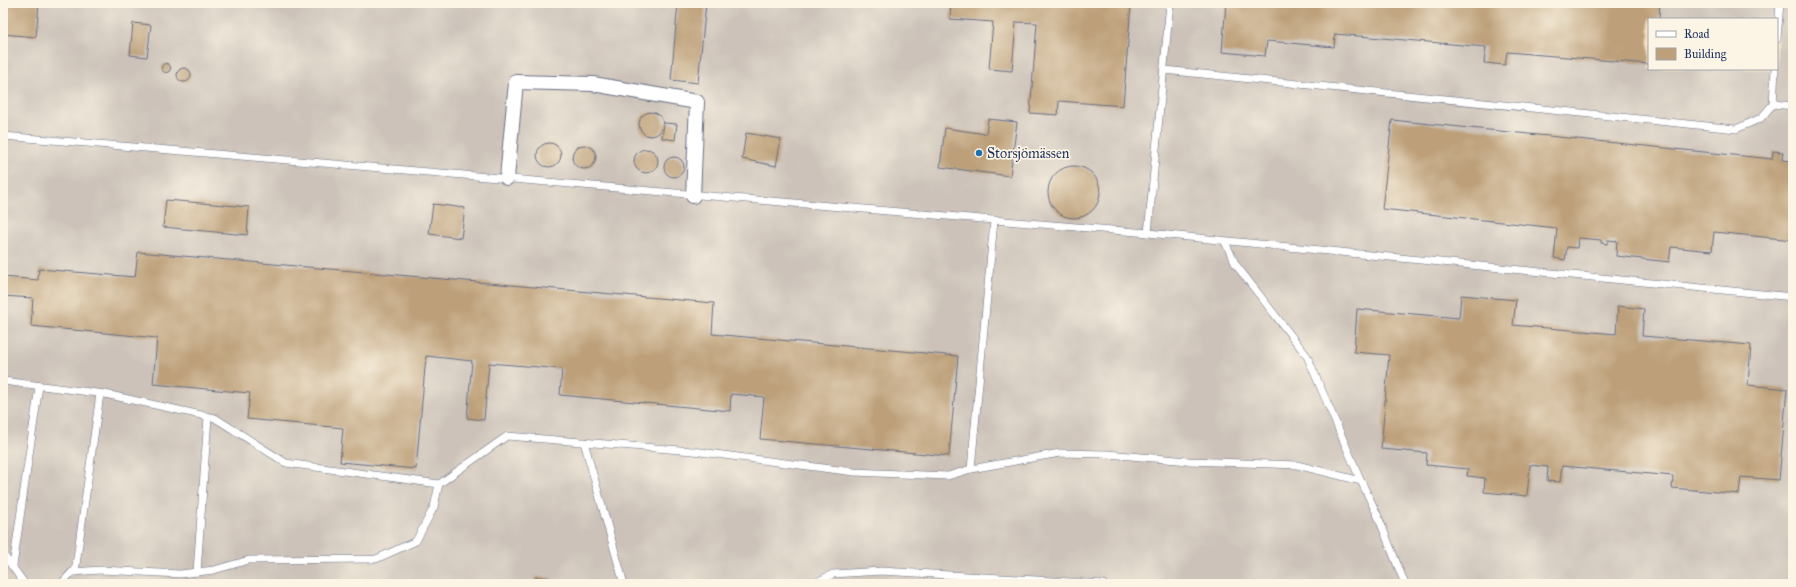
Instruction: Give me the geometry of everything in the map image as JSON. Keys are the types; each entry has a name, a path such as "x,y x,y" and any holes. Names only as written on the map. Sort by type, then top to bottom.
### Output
{"street":[{"path":"507,178 516,82 593,84 697,102 694,196"}],"lane":[{"path":"1148,233 1170,3"},
{"path":"1778,27 1780,3"},
{"path":"1164,70 1736,129 1761,118 1773,104 1775,70"},
{"path":"1773,104 1793,106"},
{"path":"3,136 507,178 694,196 1148,233 1225,242 1793,298"},
{"path":"971,469 994,221"},
{"path":"1225,242 1236,265 1307,356 1361,481 1377,514 1405,584"},
{"path":"3,381 100,394 215,418 286,463 439,484"},
{"path":"13,566 39,386"},
{"path":"75,572 100,394"},
{"path":"197,572 208,417"},
{"path":"61,584 72,572 101,570 180,574 214,570 249,560 376,559 416,541 434,507 439,484 506,436 693,451 854,472 948,476 971,469 1060,453 1107,454 1189,461 1297,464 1361,481"},
{"path":"584,442 624,584"},
{"path":"3,554 25,584"},
{"path":"813,584 833,574 882,570 1102,584"}],"shaded area":[{"path":"3,3 1793,3 1793,584 3,584"}],"building":[{"path":"3,3 39,3 36,37 3,34"},
{"path":"125,3 136,3 136,5"},
{"path":"651,3 665,3 664,7 651,5"},
{"path":"678,3 706,3 698,83 671,80"},
{"path":"951,3 1131,3 1123,106 1059,101 1058,115 1030,113 1037,23 1016,22 1012,71 989,69 993,22 950,19"},
{"path":"1226,3 1660,3 1659,18 1648,18 1648,64 1507,52 1505,65 1484,63 1486,47 1335,34 1334,47 1267,41 1265,56 1222,52"},
{"path":"133,23 151,25 147,57 130,55"},
{"path":"166,63 171,68 166,73 161,68"},
{"path":"184,68 189,70 191,75 189,80 184,82 179,80 177,75 179,70"},
{"path":"651,112 659,116 663,124 659,132 651,136 643,132 639,124 643,116"},
{"path":"988,119 1017,122 1010,176 940,167 945,128 986,134"},
{"path":"1392,120 1772,159 1773,151 1783,152 1782,160 1791,161 1793,154 1793,240 1714,232 1712,251 1671,247 1669,262 1616,256 1617,241 1608,240 1607,244 1601,243 1601,240 1578,238 1577,248 1567,247 1565,260 1554,258 1557,228 1382,209"},
{"path":"664,123 677,124 675,140 662,138"},
{"path":"746,133 781,139 776,166 742,159"},
{"path":"549,143 557,147 561,155 557,163 549,167 541,163 537,155 541,147"},
{"path":"584,145 592,149 596,157 592,165 584,169 576,165 572,157 576,149"},
{"path":"646,149 654,153 658,161 654,169 646,173 638,169 634,161 638,153"},
{"path":"670,157 678,157 684,163 684,171 678,177 670,177 664,171 664,163"},
{"path":"1074,166 1088,170 1096,178 1100,192 1096,206 1088,214 1074,218 1060,214 1052,206 1048,192 1052,178 1060,170"},
{"path":"166,200 249,207 247,235 163,227"},
{"path":"433,204 465,208 461,238 429,234"},
{"path":"138,252 714,303 712,334 958,356 949,456 760,439 764,397 731,394 730,411 560,395 562,369 489,363 484,420 467,418 472,361 426,356 416,469 340,462 343,428 247,419 250,393 153,384 157,338 31,326 33,298 3,296 3,277 38,280 39,269 135,277"},
{"path":"1461,295 1516,300 1513,325 1616,334 1618,306 1644,309 1642,336 1751,345 1748,385 1787,389 1779,480 1741,477 1739,494 1672,488 1673,476 1562,466 1560,482 1547,481 1548,467 1530,465 1527,496 1484,492 1485,478 1467,476 1468,469 1426,465 1427,453 1381,449 1389,355 1354,352 1357,309 1459,318"},
{"path":"536,577 551,578 550,584 535,584"},
{"path":"585,580 606,583 606,584 585,584"}],"place":[{"name":"Storsjömässen","path":"979,153"}]}
